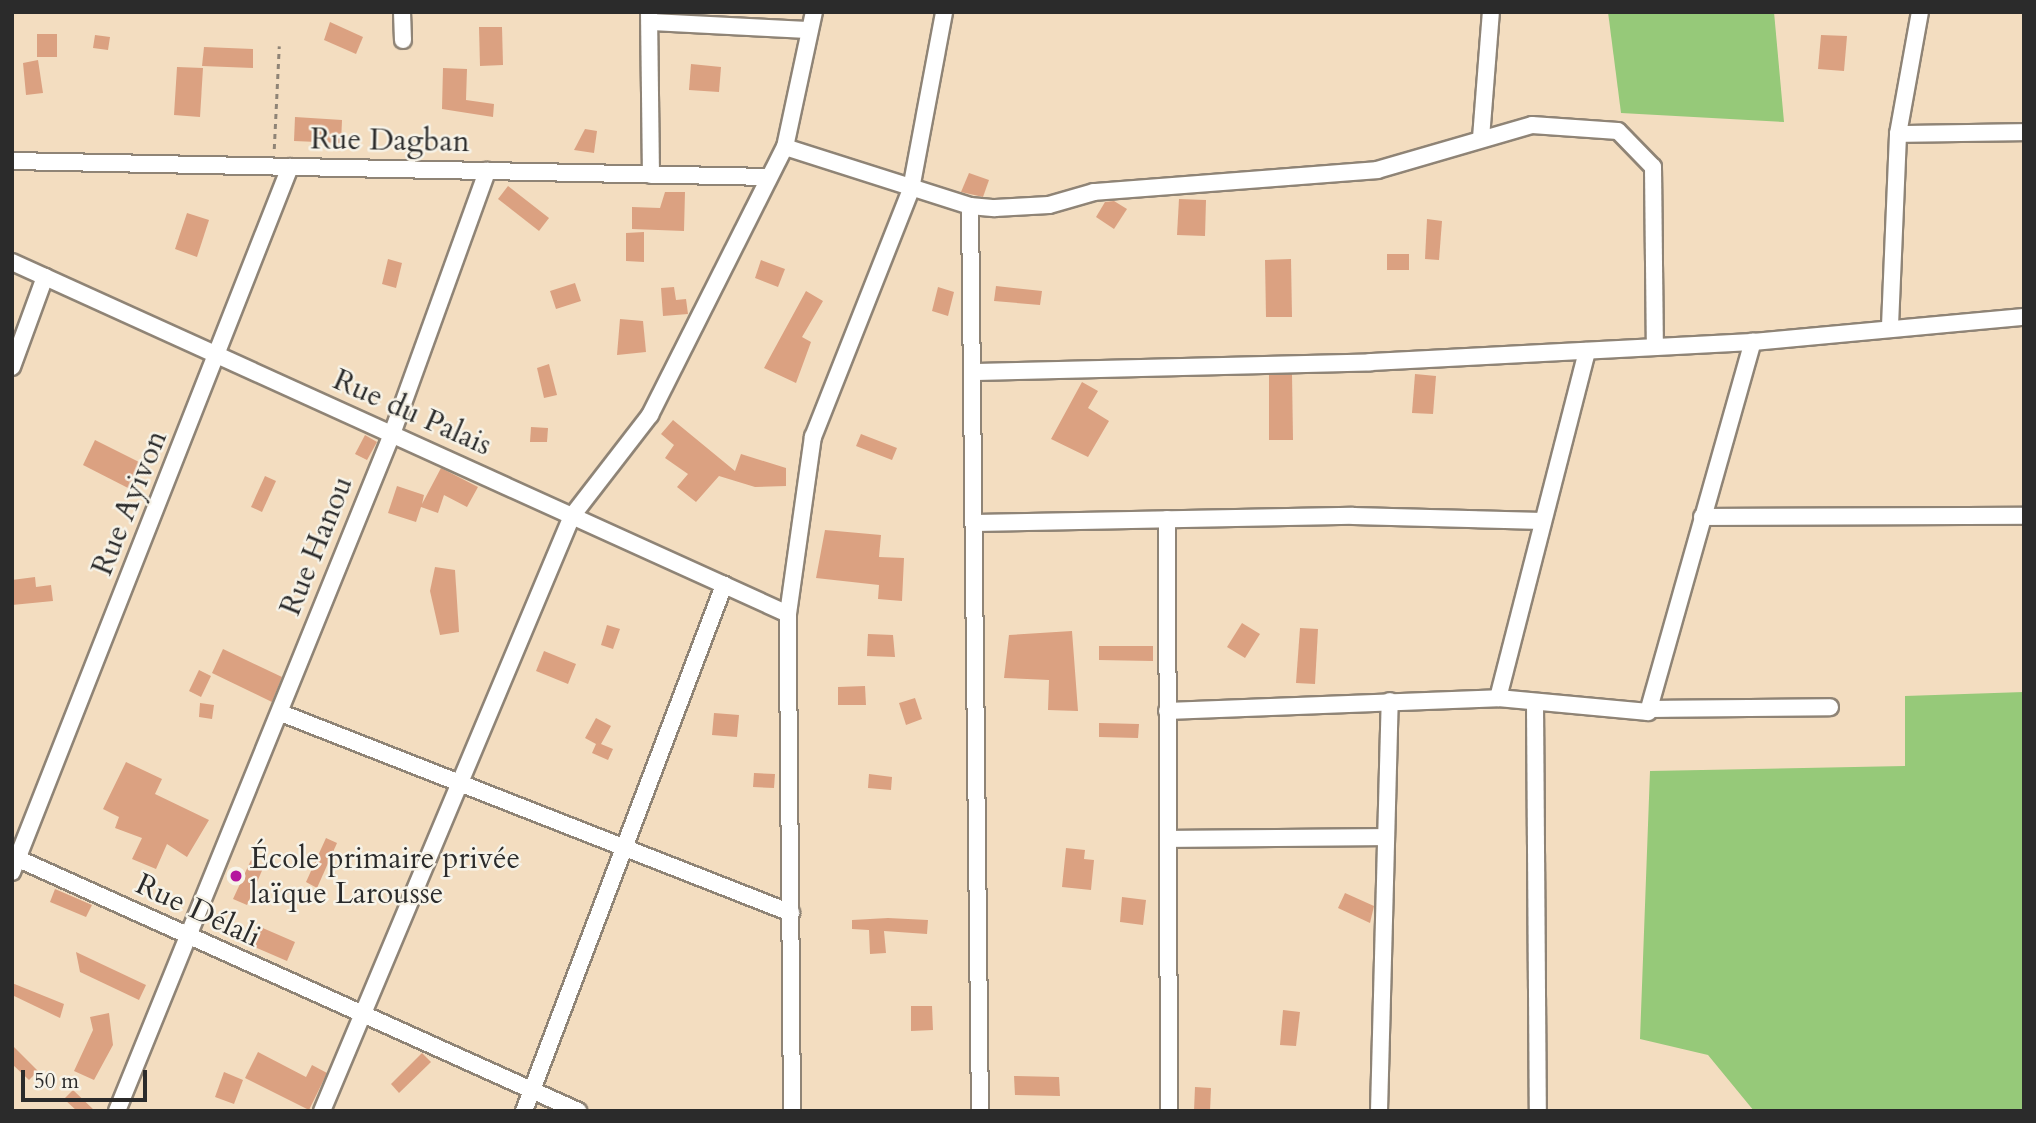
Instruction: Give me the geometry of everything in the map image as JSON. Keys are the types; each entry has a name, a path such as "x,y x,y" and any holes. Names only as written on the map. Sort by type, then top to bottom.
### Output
{"street":[{"path":"402,12 403,40"},
{"path":"778,12 782,29"},
{"path":"322,1111 572,516 650,415 785,147 814,12"},
{"path":"792,1111 788,614 813,437 911,189 944,12"},
{"path":"1481,138 1490,12"},
{"path":"1890,326 1898,134 1920,12"},
{"path":"652,175 650,17 809,30"},
{"path":"785,147 970,206 1049,205 1094,192 1377,170 1532,125 1618,131 1648,156 1655,347"},
{"path":"1898,134 2024,132"},
{"name":"Rue Dagban","path":"12,161 768,177"},
{"name":"Rue Ayivon","path":"14,862 219,356 289,167"},
{"name":"Rue Hanou","path":"117,1111 192,939 392,435 486,171"},
{"path":"970,206 974,372 980,1111"},
{"name":"Rue du Palais","path":"12,262 788,614"},
{"path":"12,367 45,277"},
{"path":"974,372 1587,351 1753,342 1890,326 2024,317"},
{"path":"1651,709 1753,342"},
{"path":"1498,698 1587,351"},
{"path":"1703,517 2024,516"},
{"path":"975,523 1167,519 1543,521"},
{"path":"1167,519 1169,1111"},
{"path":"524,1111 724,585"},
{"path":"1167,710 1498,698 1535,705 1651,709 1830,707"},
{"path":"1379,1111 1390,701"},
{"path":"1535,705 1538,1111"},
{"path":"281,713 791,913"},
{"path":"1168,839 1385,837"},
{"name":"Rue Délali","path":"14,862 578,1111"}],"path":[{"path":"273,167 279,46"}],"green space":[{"path":"1608,12 1774,12 1784,122 1621,113"},
{"path":"2024,692 2024,1111 1754,1111 1708,1055 1640,1039 1650,771 1905,766 1905,696"}],"building":[{"path":"330,22 363,37 356,54 324,40"},
{"path":"479,27 502,27 503,65 480,66"},
{"path":"37,34 57,34 57,57 37,57"},
{"path":"95,35 110,37 108,50 93,48"},
{"path":"1821,35 1847,36 1844,71 1818,69"},
{"path":"204,47 253,49 253,68 202,66"},
{"path":"38,60 43,93 26,95 23,63"},
{"path":"691,64 721,67 719,92 689,90"},
{"path":"177,67 203,68 200,117 174,115"},
{"path":"443,68 467,69 466,100 494,104 493,117 442,109"},
{"path":"295,117 342,120 341,143 294,141"},
{"path":"585,129 597,131 594,153 574,150"},
{"path":"969,173 989,180 983,197 961,192"},
{"path":"508,186 549,218 539,231 498,199"},
{"path":"665,192 685,192 684,231 632,229 632,207 660,208"},
{"path":"1179,199 1206,200 1205,236 1177,235"},
{"path":"1114,201 1127,209 1114,229 1096,217 1105,202"},
{"path":"187,213 209,220 197,257 175,249"},
{"path":"1427,219 1442,221 1439,260 1425,259"},
{"path":"644,232 644,262 626,261 626,233"},
{"path":"1387,254 1409,254 1409,270 1387,270"},
{"path":"388,259 402,263 396,288 382,284"},
{"path":"1291,259 1292,317 1266,317 1265,260"},
{"path":"761,260 785,269 778,287 755,278"},
{"path":"575,283 581,301 556,309 550,291"},
{"path":"996,286 1042,291 1040,305 994,301"},
{"path":"674,287 676,300 686,299 688,314 663,316 661,288"},
{"path":"938,287 954,292 948,316 932,311"},
{"path":"806,291 823,301 802,337 811,342 796,383 764,368"},
{"path":"620,319 643,321 646,352 617,355"},
{"path":"549,364 557,395 544,398 537,368"},
{"path":"1292,374 1293,440 1269,440 1269,375"},
{"path":"1415,374 1436,376 1433,414 1412,413"},
{"path":"1082,382 1098,391 1088,408 1109,421 1088,457 1051,439"},
{"path":"673,420 735,471 741,454 786,468 786,486 755,487 719,476 696,502 677,487 688,474 665,458 674,445 661,434"},
{"path":"531,427 548,428 547,442 530,442"},
{"path":"861,434 897,448 892,460 856,446"},
{"path":"365,435 377,442 367,460 355,454"},
{"path":"95,440 143,464 130,489 83,465"},
{"path":"441,468 478,487 467,507 444,495 438,513 421,507 416,522 388,513 397,486 424,495 422,504"},
{"path":"265,476 276,481 262,512 251,507"},
{"path":"825,530 881,535 879,557 904,558 902,601 878,599 879,585 816,578"},
{"path":"435,567 455,570 459,632 440,635 430,591"},
{"path":"35,577 36,587 51,585 53,601 12,605 12,580"},
{"path":"1242,623 1260,634 1245,658 1227,647"},
{"path":"607,625 620,629 613,649 601,645"},
{"path":"1300,628 1318,629 1315,684 1296,683"},
{"path":"1072,631 1078,711 1048,710 1049,680 1004,678 1009,635"},
{"path":"868,634 893,635 895,657 867,656"},
{"path":"1099,646 1153,646 1153,661 1099,660"},
{"path":"223,649 282,677 272,702 212,673"},
{"path":"544,651 576,664 568,684 536,671"},
{"path":"199,670 211,676 201,697 189,691"},
{"path":"865,686 866,705 838,705 838,687"},
{"path":"915,698 922,719 906,725 899,703"},
{"path":"200,703 214,705 212,719 199,717"},
{"path":"714,713 739,715 737,737 712,735"},
{"path":"596,718 611,726 601,744 613,749 608,760 592,753 596,744 585,738"},
{"path":"1099,723 1139,724 1138,738 1099,737"},
{"path":"126,762 162,779 155,794 209,820 187,857 167,844 156,869 132,859 142,838 115,828 119,817 103,809"},
{"path":"754,773 775,774 774,788 753,787"},
{"path":"869,774 892,777 891,790 868,788"},
{"path":"326,838 337,843 317,888 306,882"},
{"path":"1066,848 1085,850 1084,859 1094,860 1091,890 1062,887"},
{"path":"251,860 264,866 247,905 233,899"},
{"path":"55,889 92,905 86,917 50,902"},
{"path":"1345,893 1374,906 1370,923 1338,908"},
{"path":"1122,897 1146,900 1143,925 1120,922"},
{"path":"852,920 928,920 927,934 884,931 886,953 870,954 869,930 852,929"},
{"path":"258,926 295,942 287,961 250,945"},
{"path":"76,952 146,985 139,1000 80,972"},
{"path":"12,983 64,1004 60,1018 12,995"},
{"path":"911,1006 932,1006 933,1030 911,1031"},
{"path":"1283,1010 1300,1012 1296,1046 1280,1045"},
{"path":"109,1013 113,1045 94,1080 74,1071 93,1030 90,1017"},
{"path":"12,1045 38,1071 29,1080 12,1064"},
{"path":"258,1052 306,1077 312,1065 327,1073 309,1110 245,1078"},
{"path":"422,1053 431,1062 399,1093 391,1084"},
{"path":"224,1072 243,1080 234,1104 215,1097"},
{"path":"1014,1076 1059,1077 1060,1096 1015,1095"},
{"path":"1195,1087 1211,1088 1210,1111 1194,1111"},
{"path":"73,1090 95,1111 77,1111 64,1099"}],"place":[{"name":"École primaire privée laïque Larousse","path":"236,876"}]}
